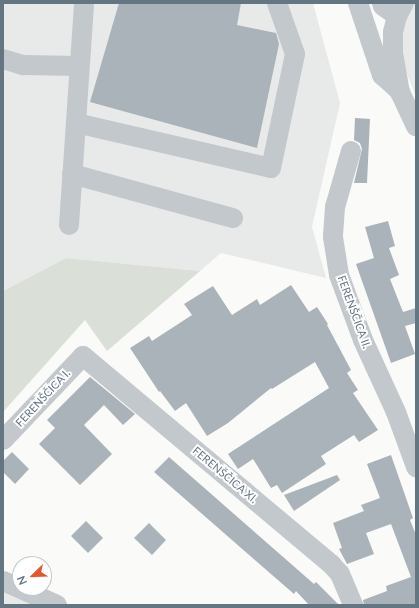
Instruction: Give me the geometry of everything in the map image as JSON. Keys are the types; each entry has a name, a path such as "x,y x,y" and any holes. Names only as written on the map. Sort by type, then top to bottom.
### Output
{"street":[{"path":"68,225 84,3"},
{"path":"76,123 270,168 295,54 278,3"},
{"path":"358,3 382,75 400,92"},
{"path":"382,3 383,6 401,9 393,32 393,53 400,92 416,126"},
{"path":"3,59 23,65 79,66"},
{"name":"FERENŠČICA II.","path":"351,151 335,206 333,237 339,275 363,340 396,412 416,467"},
{"path":"72,174 233,218"},
{"name":"FERENŠČICA I.","path":"3,440 83,356"},
{"name":"FERENŠČICA XI.","path":"83,356 331,564 340,574 353,605"},
{"path":"3,581 57,605"}],"shaded area":[{"path":"3,3 313,3 340,103 312,227 326,278 221,253 200,271 66,258 3,291"},
{"path":"415,3 416,97 404,66 401,29"},
{"path":"66,258 200,271 107,351 85,320 3,412 3,291"},
{"path":"3,587 12,592 12,596 21,596 39,605 3,605"}],"building":[{"path":"119,3 241,3 237,25 276,33 279,44 257,148 90,102"},
{"path":"355,118 370,119 367,183 354,183 362,149 360,143 354,140"},
{"path":"388,221 395,246 389,248 399,275 390,279 403,312 416,308 416,323 405,326 415,354 391,363 356,264 374,258 365,227"},
{"path":"291,285 309,312 317,307 328,324 327,325 351,370 347,373 358,390 353,393 378,430 359,442 354,435 321,456 326,464 282,493 277,485 271,488 253,459 238,469 228,454 329,388 315,362 272,389 271,388 228,423 207,436 186,403 175,411 160,391 159,392 130,348 149,336 152,341 192,315 184,304 213,286 232,315 257,299 260,305"},
{"path":"90,377 135,414 123,425 104,405 84,425 112,454 80,485 39,444 55,428 47,420"},
{"path":"12,452 29,469 15,484 3,472 3,461"},
{"path":"391,455 413,518 410,520 416,535 416,605 364,605 363,600 387,591 386,586 411,577 391,524 366,533 374,554 347,564 339,549 342,548 333,523 364,511 361,505 380,498 367,464"},
{"path":"169,457 314,584 316,582 339,605 309,605 296,591 294,594 154,472"},
{"path":"337,475 340,480 294,511 284,495"},
{"path":"86,521 103,538 88,553 71,536"},
{"path":"149,523 166,540 152,555 134,538"}]}
